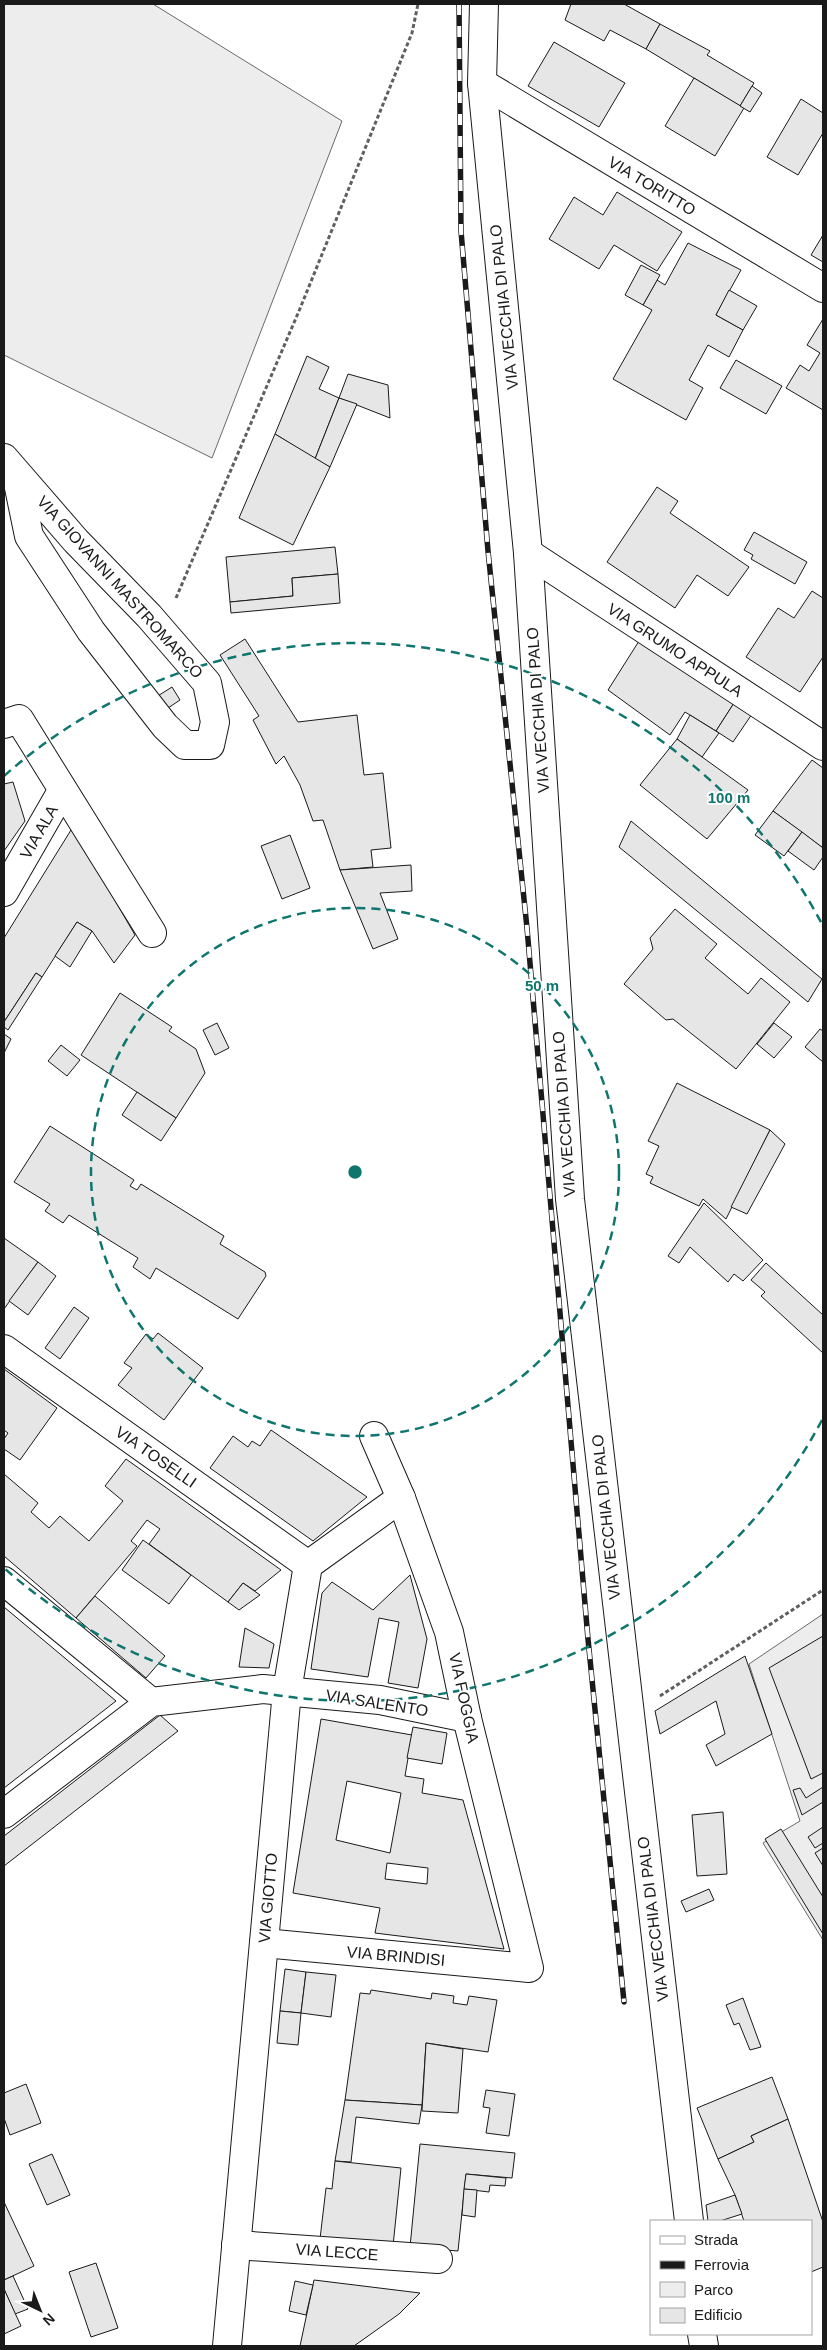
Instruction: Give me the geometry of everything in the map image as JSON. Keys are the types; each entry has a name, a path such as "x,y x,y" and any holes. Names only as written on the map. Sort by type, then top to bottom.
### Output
{"street":[{"name":"VIA VECCHIA DI PALO","path":"484,4 482,83 528,553 570,1200 628,1717 689,2220"},
{"name":"VIA TORITTO","path":"482,83 823,288"},
{"name":"VIA GIOVANNI MASTROMARCO","path":"10,465 76,541 162,631 207,683 215,722 210,745 184,745 165,726 91,630 29,536 10,465"},
{"name":"VIA GRUMO APPULA","path":"528,553 823,746"},
{"name":"VIA ALA","path":"4,892 62,791 12,722"},
{"path":"62,791 152,933"},
{"name":"VIA TOSELLI","path":"4,1349 308,1565"},
{"name":"VIA FOGGIA","path":"374,1436 401,1498 449,1632 467,1718 529,1968"},
{"path":"308,1565 401,1498"},
{"name":"VIA GIOTTO","path":"227,2346 287,1692 308,1565"},
{"path":"4,1581 151,1702 4,1814"},
{"name":"VIA SALENTO","path":"151,1702 263,1689 380,1700 467,1718"},
{"name":"VIA BRINDISI","path":"264,1943 529,1968"},
{"name":"VIA LECCE","path":"236,2245 438,2259"}],"path":[{"path":"162,631 306,293 412,33 418,4"},
{"path":"628,1717 823,1590"}],"green space":[{"path":"4,4 153,4 342,121 212,458 4,355"},
{"path":"823,1614 823,1940 763,1843 800,1821 749,1664"}],"building":[{"path":"571,4 624,4 660,24 646,49 610,30 604,41 565,20"},
{"path":"660,24 710,51 707,55 754,83 740,106 646,49"},
{"path":"554,42 625,83 599,127 528,86"},
{"path":"694,78 744,108 715,156 665,126"},
{"path":"752,86 762,93 750,112 740,106"},
{"path":"801,99 823,113 823,133 798,175 767,157"},
{"path":"617,192 682,232 657,271 614,245 599,269 549,239 574,197 603,215"},
{"path":"823,235 823,262 811,255"},
{"path":"688,243 741,270 716,315 743,330 729,357 708,345 689,380 703,388 686,420 613,379 652,310 643,305 657,280 665,285"},
{"path":"641,265 660,275 643,305 625,295"},
{"path":"729,290 757,306 743,330 716,315"},
{"path":"823,319 823,410 786,388 800,365 809,371 820,353 807,345"},
{"path":"307,356 329,367 319,389 339,398 315,459 275,434"},
{"path":"736,360 782,386 766,414 720,388"},
{"path":"348,374 388,385 390,418 339,398"},
{"path":"339,398 357,404 330,467 315,459"},
{"path":"275,434 330,467 293,545 239,518"},
{"path":"657,487 678,501 670,513 749,567 728,596 697,575 675,608 607,562"},
{"path":"754,532 807,562 795,584 751,559 753,555 744,550"},
{"path":"335,547 338,574 292,578 293,596 230,602 226,557"},
{"path":"338,574 340,603 231,613 230,602 293,596 292,578"},
{"path":"812,591 823,598 823,657 800,692 746,657 778,608 794,618"},
{"path":"245,639 298,722 357,715 364,775 383,773 391,848 371,850 373,867 340,870 323,820 313,821 300,785 284,756 276,764 253,720 259,716 220,655"},
{"path":"639,641 734,703 716,731 685,712 670,735 608,690"},
{"path":"172,687 180,700 162,712 153,699"},
{"path":"734,703 752,714 733,742 716,731"},
{"path":"690,715 719,733 702,757 677,739"},
{"path":"677,739 748,790 707,839 640,785"},
{"path":"812,760 823,768 823,848 773,811"},
{"path":"13,782 25,821 4,851 4,784"},
{"path":"773,811 802,832 784,856 755,835"},
{"path":"631,821 822,979 808,1002 619,847"},
{"path":"71,830 76,833 135,935 114,963 92,931 77,922 42,977 36,973 4,1022 4,938"},
{"path":"802,832 823,848 823,857 814,870 788,851"},
{"path":"290,835 310,888 282,899 261,846"},
{"path":"411,865 412,891 380,893 398,939 373,949 340,870"},
{"path":"675,909 717,944 705,958 748,994 761,978 790,1002 736,1069 673,1019 666,1020 624,984 653,949 650,938"},
{"path":"77,922 92,931 70,967 55,956"},
{"path":"36,973 42,977 8,1030 4,1027 4,1022"},
{"path":"120,993 172,1027 169,1031 196,1049 205,1073 176,1118 81,1055"},
{"path":"217,1023 229,1048 215,1055 203,1030"},
{"path":"774,1023 792,1037 774,1058 757,1044"},
{"path":"820,1029 823,1031 823,1062 805,1047"},
{"path":"4,1034 11,1039 4,1053"},
{"path":"61,1045 80,1060 67,1076 48,1061"},
{"path":"677,1083 770,1130 726,1219 703,1199 699,1206 650,1183 653,1177 646,1174 659,1146 648,1141"},
{"path":"137,1092 176,1118 161,1141 122,1115"},
{"path":"50,1126 134,1180 130,1186 137,1190 141,1184 224,1236 220,1244 265,1272 266,1276 238,1319 156,1268 150,1279 133,1267 138,1258 69,1215 63,1223 45,1211 50,1204 14,1182"},
{"path":"770,1130 785,1144 747,1214 731,1207"},
{"path":"704,1203 763,1260 743,1281 734,1274 728,1282 690,1247 679,1263 668,1256"},
{"path":"4,1238 38,1262 4,1309"},
{"path":"38,1262 56,1276 28,1315 9,1301"},
{"path":"766,1263 823,1315 823,1353 761,1296 765,1292 751,1280"},
{"path":"74,1307 89,1318 60,1359 45,1348"},
{"path":"158,1333 203,1368 164,1420 118,1385 132,1368 124,1363 146,1334 153,1339"},
{"path":"4,1369 57,1408 20,1460 4,1449 4,1439 8,1433 4,1430"},
{"path":"271,1430 367,1497 313,1541 210,1468 233,1436 248,1447 252,1441 260,1446"},
{"path":"126,1459 281,1570 255,1591 243,1583 228,1602 149,1544 160,1529 147,1520 131,1541 137,1546 76,1618 4,1556 4,1474 38,1503 31,1512 49,1528 60,1516 89,1541 123,1501 105,1486"},
{"path":"143,1540 191,1575 169,1604 122,1570"},
{"path":"410,1575 427,1639 418,1688 388,1683 399,1622 379,1618 368,1677 311,1669 322,1593 332,1582 373,1610"},
{"path":"243,1583 260,1595 239,1610 228,1602"},
{"path":"95,1596 165,1656 146,1678 76,1618"},
{"path":"4,1607 116,1701 4,1788"},
{"path":"245,1628 274,1644 269,1668 239,1667"},
{"path":"823,1636 823,1773 811,1779 769,1668"},
{"path":"745,1656 772,1734 716,1766 706,1745 725,1734 716,1701 660,1734 655,1711"},
{"path":"160,1715 178,1731 4,1866 4,1836"},
{"path":"321,1719 412,1735 405,1776 424,1779 422,1793 463,1800 504,1949 375,1933 380,1908 293,1893","holes":["347,1781 401,1793 390,1853 336,1840","387,1863 428,1868 427,1884 385,1879"]},
{"path":"413,1727 447,1733 442,1764 407,1758"},
{"path":"823,1787 823,1802 802,1815 793,1790 800,1788 806,1798"},
{"path":"723,1812 727,1874 697,1876 692,1815"},
{"path":"823,1827 823,1843 815,1848 808,1837"},
{"path":"781,1829 823,1897 823,1934 765,1839"},
{"path":"823,1848 823,1866 815,1853"},
{"path":"709,1889 714,1900 686,1912 681,1901"},
{"path":"285,1969 306,1972 301,2013 280,2011"},
{"path":"306,1972 336,1975 331,2017 301,2013"},
{"path":"371,1990 431,1999 432,1993 454,1996 453,2003 467,2005 469,1996 497,2000 488,2052 426,2043 422,2105 345,2100 360,1993 370,1994"},
{"path":"743,1998 761,2047 750,2050 739,2023 734,2025 726,2005"},
{"path":"280,2011 301,2013 298,2045 277,2043"},
{"path":"426,2043 463,2049 458,2113 422,2111"},
{"path":"772,2077 788,2119 751,2136 754,2142 718,2159 697,2108"},
{"path":"26,2084 41,2123 10,2135 4,2118 4,2093"},
{"path":"486,2090 515,2094 509,2136 486,2133 490,2108 483,2107"},
{"path":"345,2100 422,2105 419,2124 356,2117 351,2162 335,2161"},
{"path":"788,2119 823,2222 823,2267 812,2272 812,2220 744,2220 735,2195 718,2159 754,2142 751,2136"},
{"path":"420,2144 515,2153 512,2178 466,2174 458,2251 410,2247"},
{"path":"52,2154 70,2195 47,2205 29,2164"},
{"path":"335,2161 401,2168 393,2246 320,2239 326,2188 332,2189"},
{"path":"466,2174 506,2178 505,2186 490,2185 489,2192 464,2189"},
{"path":"464,2189 477,2190 475,2217 462,2215"},
{"path":"735,2195 742,2214 723,2220 708,2220 706,2205"},
{"path":"4,2202 34,2266 4,2280"},
{"path":"96,2263 118,2328 91,2337 69,2272"},
{"path":"13,2276 28,2309 15,2314 4,2289 4,2280"},
{"path":"314,2280 420,2293 399,2314 354,2346 300,2346"},
{"path":"295,2281 313,2285 306,2315 289,2311"},
{"path":"4,2289 21,2326 4,2334"}],"railway":[{"path":"459,4 461,231 488,551 527,928 588,1639 624,2002"}]}
